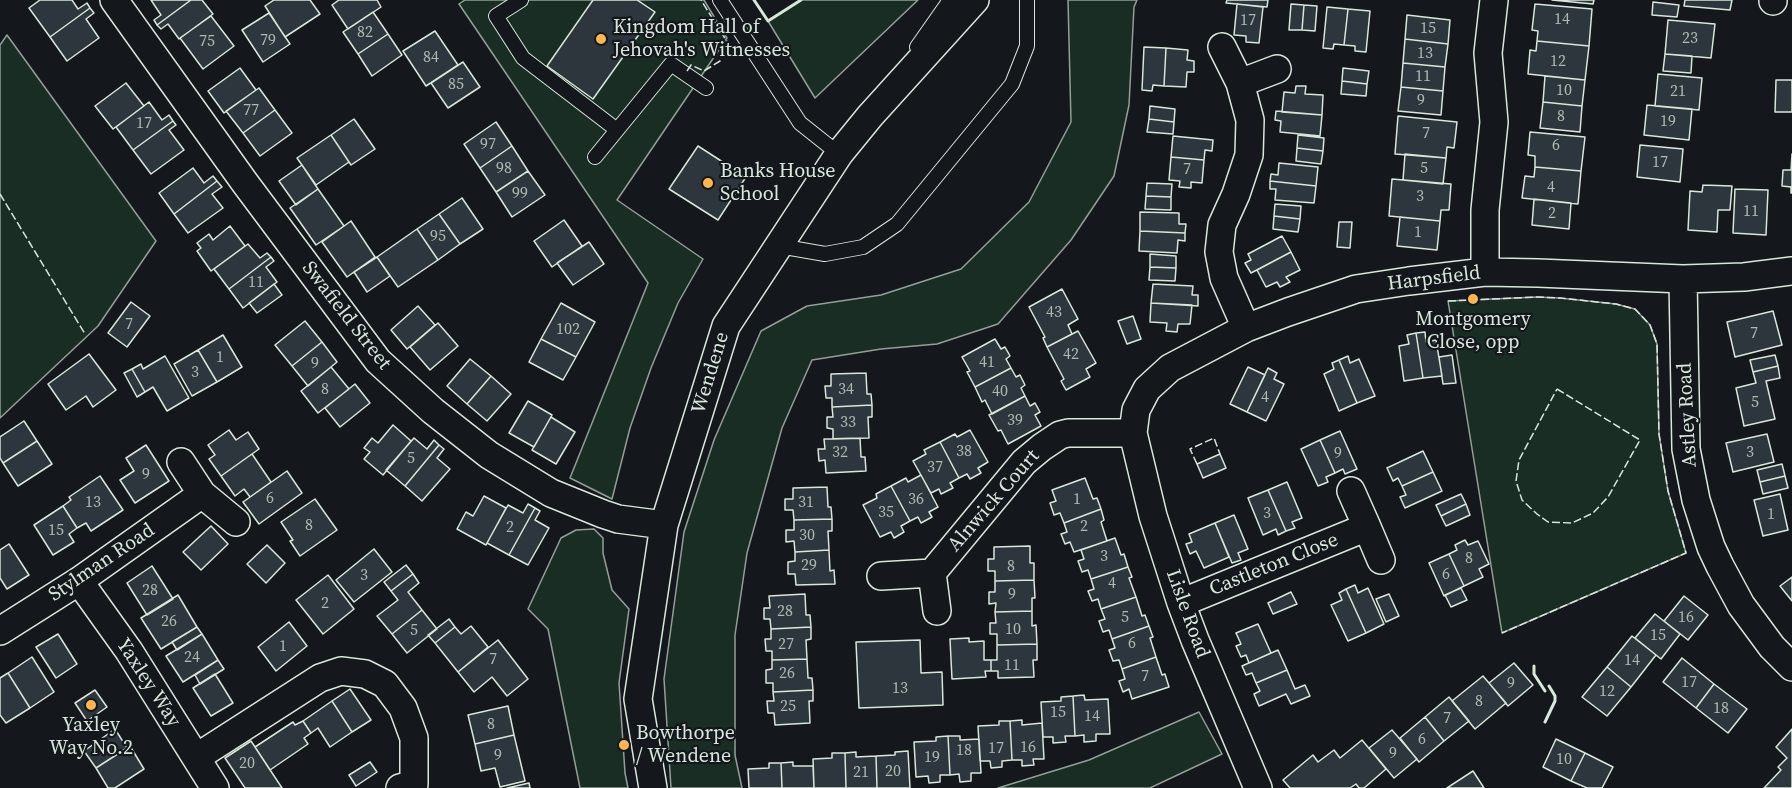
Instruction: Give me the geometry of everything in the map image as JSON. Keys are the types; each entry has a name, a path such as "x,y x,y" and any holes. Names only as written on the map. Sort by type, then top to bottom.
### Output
{"street":[{"name":"Swafield Street","path":"114,0 245,183 378,361 433,411 489,455 551,493 610,516 664,525"},
{"name":"Wendene","path":"653,788 638,699 664,525 726,326 839,154 870,116 975,0"},
{"path":"1485,272 1485,210 1494,122 1488,53 1494,0"},
{"path":"1222,47 1240,83 1250,120 1249,155 1236,194 1222,225 1220,252 1224,278 1246,328"},
{"path":"1240,83 1277,69"},
{"name":"Harpsfield","path":"1133,433 1136,410 1147,389 1170,368 1246,328 1356,289 1485,272 1683,279 1744,277 1792,271"},
{"name":"Astley Road","path":"1683,279 1686,449 1696,500 1711,547 1741,604 1772,647 1792,667"},
{"name":"Alnwick Court","path":"932,573 1024,462 1059,435 1068,432 1133,433"},
{"name":"Lisle Road","path":"1133,433 1153,516 1181,603 1258,788"},
{"path":"181,462 202,494 236,522"},
{"path":"1351,491 1381,560"},
{"name":"Stylman Road","path":"0,631 79,581 202,494"},
{"name":"Castleton Close","path":"1181,603 1367,527"},
{"path":"881,576 932,573 937,611"},
{"name":"Yaxley Way","path":"79,581 129,651 197,757 214,788"},
{"path":"197,757 321,678 341,671 364,674 385,684 404,708 414,738 412,787"}],"lane":[{"path":"521,0 496,16 523,58 617,130"},
{"path":"720,0 800,123 839,154"},
{"path":"870,116 950,0"},
{"path":"779,246 825,255 863,247 897,224 1012,84 1027,46 1028,0"},
{"path":"595,157 671,64 706,88"}],"green space":[{"path":"465,0 704,0 727,38 617,200 703,259 678,303 651,368 630,428 612,499 570,478 648,283 459,4"},
{"path":"801,0 918,0 815,98 768,21"},
{"path":"1068,0 1137,0 1134,7 1129,105 1114,176 1071,240 998,324 937,344 881,349 812,360 782,428 747,553 735,635 735,755 742,788 671,788 664,679 684,532 714,440 761,331 807,306 881,295 961,269 1029,202 1071,122"},
{"path":"7,35 156,241 98,326 0,418 0,45"},
{"path":"1537,297 1616,304 1635,309 1650,325 1657,344 1659,434 1668,491 1686,553 1502,633 1448,301"},
{"path":"594,529 603,538 603,553 612,590 629,609 619,683 628,788 580,788 548,629 528,609 561,538 576,530"},
{"path":"1199,712 1222,754 1150,788 998,788 1089,760"}],"building":[{"path":"40,0 72,0 78,9 87,3 90,8 50,37 29,8"},
{"path":"151,0 191,0 157,25 154,20 161,15"},
{"path":"191,0 202,0 213,14 179,39 168,24 161,29 157,25"},
{"path":"274,0 310,0 320,14 285,37 265,6"},
{"path":"339,0 377,0 381,7 348,29 332,5"},
{"name":"Kingdom Hall of Jehovah's Witnesses","path":"593,0 637,0 655,12 593,99 547,66"},
{"path":"1227,0 1268,0 1267,7 1226,3"},
{"path":"1552,0 1594,0 1593,4"},
{"path":"1685,0 1732,0 1730,10 1684,6"},
{"path":"1653,2 1679,5 1677,17 1652,15"},
{"path":"1237,4 1263,7 1259,43 1246,42 1246,36 1234,35"},
{"path":"1291,4 1304,5 1302,30 1289,30"},
{"path":"1535,4 1592,9 1589,46 1537,41 1538,31 1532,30"},
{"path":"1304,5 1317,6 1315,31 1302,30"},
{"path":"1327,7 1348,9 1344,45 1334,44 1333,49 1323,48"},
{"path":"90,8 94,13 86,19 99,38 67,61 50,37"},
{"path":"1348,9 1370,11 1366,52 1355,51 1355,46 1344,45"},
{"path":"373,12 388,34 358,54 343,32"},
{"path":"269,13 290,44 263,62 242,30"},
{"path":"1407,15 1450,20 1448,44 1405,39"},
{"path":"211,16 234,46 203,69 180,38"},
{"path":"1668,20 1715,24 1711,58 1665,54"},
{"path":"435,31 458,65 426,86 403,51"},
{"path":"388,34 402,55 372,76 358,54"},
{"path":"1405,39 1448,44 1445,67 1403,63"},
{"path":"1537,41 1589,46 1585,80 1528,74 1530,50 1536,51"},
{"path":"1144,47 1166,48 1164,86 1153,85 1152,91 1142,90"},
{"path":"1166,48 1188,50 1187,60 1194,61 1194,72 1187,72 1186,87 1164,86"},
{"path":"1665,54 1692,56 1691,73 1663,71"},
{"path":"463,62 480,87 448,108 431,83"},
{"path":"1403,63 1445,67 1443,91 1401,87"},
{"path":"240,68 256,90 224,113 208,91"},
{"path":"1343,68 1369,71 1367,84 1342,81"},
{"path":"1658,74 1702,78 1699,110 1655,106"},
{"path":"1545,76 1585,80 1582,106 1543,102"},
{"path":"1776,80 1792,80 1792,112 1775,112"},
{"path":"1342,81 1367,84 1366,96 1341,94"},
{"path":"126,83 144,106 113,129 95,106"},
{"path":"1296,86 1306,86 1305,94 1323,95 1322,115 1282,112 1284,92 1295,93"},
{"path":"1401,87 1443,91 1441,115 1398,111"},
{"path":"259,88 275,110 243,133 226,111"},
{"path":"149,102 162,120 169,115 173,121 133,150 116,127"},
{"path":"1543,102 1582,106 1580,132 1540,128"},
{"path":"1647,105 1692,109 1689,140 1644,135"},
{"path":"1150,106 1175,109 1174,122 1149,119"},
{"path":"275,110 292,133 260,156 243,133"},
{"path":"1276,111 1322,115 1320,136 1280,132 1281,121 1275,120"},
{"path":"1398,116 1457,122 1454,148 1447,147 1446,158 1395,154"},
{"path":"354,119 375,149 351,165 331,135"},
{"path":"1149,119 1174,122 1173,134 1147,132"},
{"path":"173,121 176,125 169,130 184,150 151,174 133,150"},
{"path":"496,122 512,146 480,168 464,144"},
{"path":"1530,132 1585,137 1581,171 1535,167 1535,156 1528,155"},
{"path":"331,135 349,162 316,185 297,158"},
{"path":"1298,135 1324,138 1323,151 1297,148"},
{"path":"1173,136 1213,140 1212,151 1205,150 1204,160 1171,157"},
{"path":"1640,145 1683,149 1680,182 1637,177"},
{"path":"512,146 528,171 496,192 480,168"},
{"name":"Banks House School","path":"698,146 746,177 718,220 669,189"},
{"path":"1297,148 1323,151 1321,164 1296,161"},
{"path":"1405,154 1446,158 1443,184 1403,180"},
{"path":"1792,154 1791,193 1791,187 1782,186 1783,170 1791,170"},
{"path":"1171,157 1204,160 1202,183 1191,182 1191,188 1179,187 1180,181 1169,180"},
{"path":"1279,163 1318,167 1316,186 1270,181 1271,174 1278,175"},
{"path":"302,165 318,189 296,205 279,181"},
{"path":"1535,167 1581,171 1578,204 1522,198 1525,176 1534,177"},
{"path":"193,168 204,183 213,176 217,181 174,214 159,193"},
{"path":"528,171 545,195 512,217 496,192"},
{"path":"1392,179 1451,184 1449,210 1441,210 1440,221 1389,216"},
{"path":"217,181 222,187 212,194 223,208 188,233 174,214"},
{"path":"1270,181 1316,186 1314,203 1275,200 1276,189 1270,189"},
{"path":"1147,183 1172,184 1171,197 1146,196"},
{"path":"1703,185 1732,186 1730,210 1718,210 1717,232 1688,230 1690,191 1702,192"},
{"path":"318,189 344,226 316,245 290,208"},
{"path":"1735,189 1768,190 1766,235 1733,233"},
{"path":"1146,196 1171,197 1171,210 1145,209"},
{"path":"462,198 483,229 460,244 439,214"},
{"path":"1534,199 1571,203 1569,229 1532,225"},
{"path":"1275,204 1301,206 1300,219 1274,216"},
{"path":"1140,212 1179,213 1179,224 1186,224 1185,233 1140,231"},
{"path":"439,214 460,244 438,260 417,229"},
{"path":"1274,216 1300,219 1298,232 1273,229"},
{"path":"1400,217 1440,221 1437,250 1397,246"},
{"path":"564,220 582,246 552,267 534,241"},
{"path":"351,221 375,257 347,277 322,242"},
{"path":"1339,222 1352,222 1350,248 1337,247"},
{"path":"230,226 245,246 211,271 197,251 201,248 197,243 209,234 213,240"},
{"path":"417,229 438,260 398,287 377,257"},
{"path":"1140,231 1185,233 1185,241 1178,240 1177,253 1139,251"},
{"path":"1282,236 1291,252 1251,273 1245,263 1251,260 1248,254"},
{"path":"589,242 604,264 573,285 557,263"},
{"path":"248,244 260,258 267,253 271,257 229,289 214,269"},
{"path":"1291,252 1300,270 1286,277 1290,282 1280,287 1277,282 1266,287 1257,270"},
{"path":"1150,254 1176,256 1176,268 1150,267"},
{"path":"271,257 274,261 266,267 277,282 243,308 229,289"},
{"path":"377,257 390,276 367,292 354,272"},
{"path":"1150,267 1176,268 1175,281 1149,280"},
{"path":"274,284 282,295 257,313 249,303"},
{"path":"1153,284 1193,286 1192,295 1198,295 1198,306 1151,303"},
{"path":"1062,289 1078,319 1068,325 1072,334 1047,347 1043,338 1045,337 1029,307"},
{"path":"131,302 150,316 127,347 108,333"},
{"path":"561,303 595,322 576,357 541,339"},
{"path":"1151,303 1192,305 1190,324 1178,324 1177,332 1166,331 1167,323 1150,322"},
{"path":"418,306 435,325 407,349 391,330"},
{"path":"1773,311 1782,345 1735,357 1727,322"},
{"path":"1133,316 1141,339 1127,344 1118,321"},
{"path":"305,321 322,342 292,366 275,345"},
{"path":"438,323 458,346 430,370 410,347"},
{"path":"1078,331 1096,363 1086,369 1090,377 1066,390 1061,381 1064,379 1047,347"},
{"path":"1425,332 1426,342 1436,340 1442,376 1423,378 1416,333"},
{"path":"1416,333 1423,378 1404,381 1399,346 1409,344 1407,335"},
{"path":"223,335 242,367 217,382 198,350"},
{"path":"541,339 576,357 563,380 529,362"},
{"path":"995,339 1001,349 1005,347 1010,356 1006,359 1011,368 975,387 962,357"},
{"path":"322,342 337,362 308,386 292,366"},
{"path":"198,350 217,382 192,396 174,364"},
{"path":"89,354 116,390 93,407 86,396 66,410 48,384"},
{"path":"1452,355 1456,383 1443,384 1439,357"},
{"path":"1775,355 1778,366 1753,372 1750,360"},
{"path":"165,356 189,398 167,411 153,387 145,392 132,369 141,364 143,369"},
{"path":"1348,356 1350,363 1359,359 1375,396 1357,403 1339,360"},
{"path":"470,359 491,376 467,404 447,386"},
{"path":"1339,360 1357,403 1339,411 1324,374 1334,369 1332,363"},
{"path":"1778,366 1780,378 1766,381 1775,419 1744,426 1736,388 1756,383 1753,372"},
{"path":"331,367 349,389 318,413 301,391"},
{"path":"1248,367 1265,375 1247,412 1230,404"},
{"path":"1011,368 1016,377 1020,375 1025,385 1021,388 1025,396 992,414 985,400 982,402 975,387"},
{"path":"1268,368 1277,373 1274,379 1284,384 1266,421 1247,412"},
{"path":"132,369 145,392 137,397 124,373"},
{"path":"866,373 867,394 871,394 872,405 832,407 832,398 826,398 825,386 831,386 831,374"},
{"path":"491,376 511,394 487,421 467,404"},
{"path":"355,384 370,403 340,427 325,408"},
{"path":"1025,396 1030,406 1035,403 1040,412 1035,415 1041,426 1008,444 1001,430 998,431 989,415"},
{"path":"528,401 552,415 534,447 509,433"},
{"path":"872,405 872,417 868,417 869,438 833,439 833,429 827,428 827,417 833,417 832,407"},
{"path":"551,417 575,432 556,464 532,450"},
{"path":"24,421 37,441 3,463 0,458 0,437"},
{"path":"393,425 411,441 383,475 364,459 370,452 364,448 372,438 378,443"},
{"path":"229,430 236,440 248,432 259,449 221,476 209,459 215,455 208,445"},
{"path":"970,430 988,462 978,468 981,473 970,479 967,474 959,478 940,442 955,434 957,437"},
{"path":"1340,431 1357,469 1345,474 1343,469 1335,473 1320,440"},
{"path":"1767,434 1774,462 1733,472 1726,443"},
{"path":"414,438 427,449 434,440 439,445 405,486 386,470"},
{"path":"860,438 861,457 865,457 866,471 826,473 825,460 819,461 818,449 825,449 824,439"},
{"path":"1320,440 1335,473 1326,477 1328,482 1318,486 1301,449"},
{"path":"37,441 52,464 18,486 3,463"},
{"path":"940,442 959,478 950,483 953,488 941,494 939,489 931,493 913,461 926,454 924,450"},
{"path":"146,445 169,481 135,503 120,480 134,471 126,458"},
{"path":"439,445 444,449 437,458 450,469 422,501 405,486"},
{"path":"1423,451 1433,472 1402,486 1398,478 1393,481 1387,468"},
{"path":"252,454 271,482 250,497 244,489 235,496 221,476"},
{"path":"1220,454 1226,468 1203,478 1197,464"},
{"path":"1782,464 1785,476 1760,482 1757,470"},
{"path":"287,471 302,493 259,524 243,502"},
{"path":"1433,472 1442,491 1405,508 1400,497 1406,495 1402,486"},
{"path":"921,475 938,507 929,512 932,517 921,523 918,517 910,521 891,486 906,478 908,482"},
{"path":"100,476 123,510 91,531 86,523 77,528 63,506 71,500 69,497"},
{"path":"1785,476 1788,488 1763,494 1760,482"},
{"path":"1085,478 1093,499 1097,498 1101,509 1064,523 1060,513 1054,515 1050,503 1056,501 1052,490"},
{"path":"1287,482 1302,518 1292,522 1295,528 1286,531 1268,490"},
{"path":"891,486 910,521 901,526 904,532 894,538 891,532 880,537 863,505 877,498 876,494"},
{"path":"827,487 828,507 831,507 832,519 794,520 793,510 785,510 785,499 793,499 793,488"},
{"path":"1268,490 1286,531 1278,535 1276,529 1263,535 1248,498"},
{"path":"1461,494 1466,504 1441,516 1436,505"},
{"path":"1780,494 1788,530 1763,536 1754,500"},
{"path":"484,496 506,508 486,545 457,529 466,512 473,516"},
{"path":"315,499 337,530 300,556 281,522"},
{"path":"528,504 535,508 509,555 487,543 508,505 523,513"},
{"path":"1466,504 1470,515 1446,526 1441,516"},
{"path":"63,506 77,528 69,534 74,542 53,555 34,525"},
{"path":"535,508 540,511 535,520 549,528 528,565 509,555"},
{"path":"1101,509 1104,520 1101,522 1107,541 1074,552 1070,542 1065,544 1061,534 1067,532 1064,523"},
{"path":"1234,515 1248,549 1238,553 1241,560 1232,563 1215,523"},
{"path":"832,519 832,531 828,531 829,550 795,552 794,541 786,542 786,530 794,530 794,520"},
{"path":"1215,523 1229,557 1204,568 1196,551 1190,554 1186,544 1192,542 1189,534"},
{"path":"211,526 228,544 201,570 183,552"},
{"path":"1115,538 1128,567 1091,579 1088,570 1082,572 1078,561 1084,559 1081,550"},
{"path":"1465,540 1468,545 1478,541 1489,564 1479,569 1483,577 1464,586 1449,554 1457,550 1455,545"},
{"path":"9,544 29,575 7,589 0,578 0,550"},
{"path":"267,545 285,563 266,583 247,564"},
{"path":"1030,546 1030,563 1034,563 1034,580 995,581 995,571 988,571 988,559 994,559 994,547"},
{"path":"374,549 392,572 354,602 336,580"},
{"path":"829,550 830,571 834,570 835,584 796,585 795,574 788,574 788,562 795,561 795,552"},
{"path":"1449,554 1464,586 1444,596 1429,563"},
{"path":"406,565 413,574 391,591 384,582"},
{"path":"152,566 173,599 147,615 127,583"},
{"path":"1128,567 1132,577 1129,578 1136,597 1101,609 1098,599 1092,601 1088,591 1094,589 1091,579"},
{"path":"413,574 419,583 408,592 422,610 392,634 377,616 398,600 391,591"},
{"path":"328,575 354,609 323,634 296,600"},
{"path":"1792,577 1792,601 1780,586"},
{"path":"1034,580 1035,598 1032,598 1032,611 995,612 996,603 989,604 989,592 995,592 995,581"},
{"path":"1355,585 1358,593 1368,588 1384,624 1366,633 1346,589"},
{"path":"1461,588 1467,600 1451,607 1445,595"},
{"path":"1346,589 1366,633 1348,641 1331,605 1342,600 1339,593"},
{"path":"1291,592 1297,604 1273,614 1268,603"},
{"path":"805,594 806,615 810,615 811,627 771,629 770,619 764,619 764,608 770,608 769,596"},
{"path":"1389,594 1399,616 1386,622 1376,599"},
{"path":"178,595 197,627 161,649 141,618"},
{"path":"1684,596 1708,615 1688,640 1664,621"},
{"path":"1136,597 1142,616 1145,615 1149,626 1112,639 1109,630 1103,632 1099,621 1105,619 1101,609"},
{"path":"422,610 437,629 407,653 392,634"},
{"path":"1032,611 1032,626 1036,625 1037,644 997,645 997,634 990,634 990,623 996,623 995,612"},
{"path":"1655,614 1680,634 1661,659 1635,638"},
{"path":"449,619 455,627 435,643 428,635"},
{"path":"289,622 307,646 276,671 258,647"},
{"path":"1258,624 1271,653 1249,663 1246,655 1241,657 1236,646 1241,644 1236,633"},
{"path":"471,626 488,647 458,672 435,643 455,627 461,634"},
{"path":"1149,626 1156,657 1122,669 1119,660 1113,661 1109,650 1115,648 1112,639"},
{"path":"197,627 202,634 177,650 172,642"},
{"path":"811,627 811,639 806,640 807,659 772,660 772,651 766,651 765,639 771,639 771,629"},
{"path":"58,634 77,664 56,678 36,647"},
{"path":"202,634 218,660 183,682 166,656"},
{"path":"1632,636 1656,655 1631,687 1607,667"},
{"path":"969,638 969,642 984,641 984,660 991,660 991,671 985,671 986,677 952,679 950,639"},
{"path":"498,640 528,679 507,696 492,677 474,692 458,672"},
{"path":"920,640 921,673 942,672 943,705 859,708 856,642"},
{"path":"1037,644 1037,660 1033,660 1034,677 998,678 998,671 991,671 991,660 997,660 997,645"},
{"path":"1278,650 1287,670 1256,683 1252,673 1246,675 1242,666"},
{"path":"32,657 54,692 30,708 8,673"},
{"path":"1156,657 1169,687 1132,699 1129,689 1123,692 1119,681 1125,679 1122,669"},
{"path":"1682,658 1714,684 1696,708 1663,682"},
{"path":"807,659 808,678 812,678 813,690 773,692 773,683 766,683 766,670 772,669 772,660"},
{"path":"218,660 224,669 200,684 195,675"},
{"path":"1514,663 1533,685 1508,706 1489,683"},
{"path":"1607,667 1631,687 1607,716 1582,697"},
{"path":"1287,670 1295,689 1305,685 1310,696 1291,704 1286,694 1259,706 1254,694 1260,691 1256,683"},
{"path":"8,673 30,708 6,723 0,715 0,678"},
{"path":"215,674 233,703 211,716 193,688"},
{"path":"1483,676 1506,703 1475,729 1452,701"},
{"path":"1714,684 1747,709 1728,733 1696,708"},
{"path":"350,689 371,720 352,732 332,701"},
{"name":"Yaxley Way No.2","path":"95,690 107,707 87,721 75,703"},
{"path":"813,690 813,701 809,701 810,723 775,725 774,713 768,713 767,701 774,701 773,692"},
{"path":"1084,695 1085,700 1108,699 1110,734 1096,734 1096,741 1084,742 1084,735 1075,736 1073,696"},
{"path":"1073,696 1075,736 1065,736 1066,742 1053,743 1053,737 1043,737 1041,702 1061,701 1061,697"},
{"path":"1449,697 1469,721 1444,741 1425,717"},
{"path":"332,701 352,732 330,747 318,728 311,733 303,721"},
{"path":"508,706 514,735 475,744 468,715"},
{"path":"1425,717 1444,741 1419,762 1400,738"},
{"path":"1022,720 1022,725 1042,723 1044,759 1033,759 1034,765 1022,766 1022,760 1012,760 1010,721"},
{"path":"303,721 311,733 304,738 308,744 270,770 255,747 293,722 295,725"},
{"path":"999,721 1010,721 1012,760 1002,761 1002,767 991,768 990,761 980,761 978,726 999,725"},
{"path":"115,729 127,748 96,768 84,751"},
{"path":"1792,729 1792,788 1764,788 1781,770 1778,767 1787,758 1776,747"},
{"path":"1392,730 1417,759 1394,778 1369,748"},
{"path":"514,735 525,781 500,787 495,768 481,771 475,744"},
{"path":"948,736 960,736 960,740 979,739 981,773 971,773 971,781 960,782 959,774 950,775"},
{"path":"948,736 950,775 940,775 940,782 929,783 928,776 916,777 914,742 936,741 936,737"},
{"path":"1556,739 1585,753 1571,781 1543,767"},
{"path":"1362,740 1386,769 1364,788 1359,788 1356,784 1350,788 1290,788 1283,780 1313,755 1318,762 1334,750 1340,758"},
{"path":"251,741 282,788 245,788 225,758"},
{"path":"130,746 144,769 115,788 108,788 96,768"},
{"path":"908,751 910,788 877,788 876,756 895,755 895,752"},
{"path":"856,752 856,757 876,756 877,788 846,788 845,753"},
{"path":"832,753 845,753 846,788 814,788 813,759 832,758"},
{"path":"1585,753 1613,767 1602,788 1587,788 1571,781"},
{"path":"370,762 377,772 356,786 349,775"},
{"path":"793,762 793,766 813,766 814,788 782,788 781,763"},
{"path":"769,763 781,763 782,788 749,788 748,769 769,768"},
{"path":"1473,771 1484,788 1447,788"},
{"path":"529,783 530,788 507,788"}],"fence":[{"path":"687,71 691,65 704,71 720,61 728,43 701,0"},
{"path":"0,194 85,334"},
{"path":"1448,301 1537,297 1616,304 1635,309 1650,325 1657,344 1659,434 1668,491 1686,553 1502,633"},
{"path":"1557,389 1640,440 1608,497 1593,513 1572,523 1548,522 1537,514 1522,500 1516,481 1519,460 1557,389"},
{"path":"1197,464 1190,449 1214,438 1220,454"}],"wall":[{"path":"754,0 768,21 801,0"},
{"path":"1534,666 1534,674 1545,691"},
{"path":"1545,722 1555,701 1555,696 1549,686"}],"place":[{"name":"Kingdom Hall of Jehovah's Witnesses","path":"601,39"},
{"name":"Banks House School","path":"708,183"},
{"name":"Montgomery Close, opp","path":"1473,299"},
{"name":"Yaxley Way No.2","path":"91,705"},
{"name":"Bowthorpe / Wendene","path":"624,745"}]}
